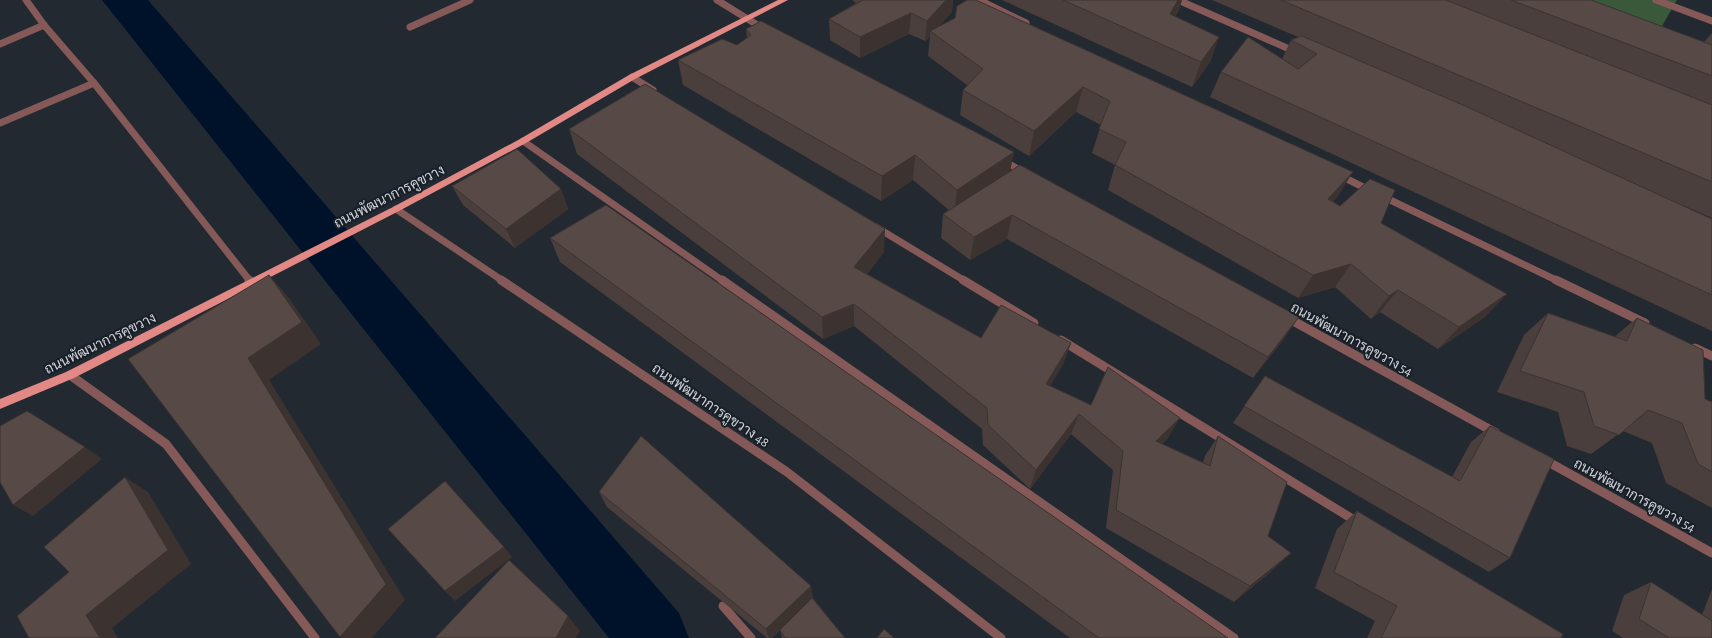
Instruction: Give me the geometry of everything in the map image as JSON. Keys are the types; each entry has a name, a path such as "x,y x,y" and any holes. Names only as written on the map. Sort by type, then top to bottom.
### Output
{"main road":[{"name":"ถนนพัฒนาการคูขวาง","path":"0,404 70,375 396,209 523,141 632,77 748,20 784,0"}],"street":[{"path":"26,0 44,25 94,83 254,280"},
{"path":"410,27 470,0"},
{"path":"718,0 768,31"},
{"path":"979,0 1036,28"},
{"path":"1178,0 1302,55"},
{"path":"1656,0 1712,21"},
{"path":"0,44 44,25"},
{"path":"632,77 660,94"},
{"path":"0,123 94,83"},
{"path":"523,141 1234,638"},
{"path":"992,155 1034,178"},
{"path":"1331,171 1654,328"},
{"name":"ถนนพัฒนาการคูขวาง 48","path":"396,209 787,472 1001,638"},
{"path":"870,223 1039,326"},
{"name":"ถนนพัฒนาการคูขวาง 54","path":"1279,313 1502,437"},
{"path":"1053,335 1365,526"},
{"path":"1690,346 1712,356"},
{"path":"70,375 166,444 315,638"},
{"name":"ถนนพัฒนาการคูขวาง 54","path":"1537,456 1712,553"},
{"path":"723,606 751,638"}],"green space":[{"path":"1511,0 1677,0 1646,54"}],"building":[{"path":"863,0 946,0 927,21 911,13 860,37 829,19"},
{"path":"967,0 976,0 1353,172 1328,199 1340,206 1370,179 1395,190 1381,223 1507,294 1459,327 1398,290 1389,296 1351,264 1313,275 1115,165 1126,142 1099,129 1110,101 1083,87 1034,131 963,90 983,69 930,31 955,18 957,6"},
{"path":"1063,0 1178,0 1170,14 1219,37 1201,62"},
{"path":"1281,0 1446,0 1712,105 1712,182"},
{"path":"1511,0 1591,0 1712,45 1712,76"},
{"path":"761,21 1014,152 957,190 915,155 882,176 678,60 722,39 737,45 751,35 746,29"},
{"path":"1302,36 1465,106 1712,219 1712,295 1221,72 1248,37 1298,69 1317,54 1291,40"},
{"path":"645,84 885,229 854,267 981,338 1001,305 1071,343 1046,384 1091,405 1108,367 1180,418 1156,441 1210,466 1218,436 1287,482 1268,536 1291,553 1250,586 1116,510 1123,451 1079,414 1036,470 988,425 987,408 854,304 822,317 569,129"},
{"path":"517,149 561,189 506,229 452,186"},
{"path":"1020,165 1299,317 1268,357 1012,215 974,237 943,214"},
{"path":"606,205 1228,638 1099,638 550,238"},
{"path":"269,275 302,322 248,358 386,584 340,637 128,359"},
{"path":"1548,313 1627,341 1637,318 1703,350 1705,399 1712,402 1712,472 1698,464 1682,423 1648,410 1619,435 1594,426 1584,392 1520,371"},
{"path":"1265,376 1460,481 1490,426 1554,459 1510,558 1244,406"},
{"path":"27,411 85,447 13,505 0,482 0,426"},
{"path":"641,436 811,586 766,629 599,492"},
{"path":"125,477 168,550 86,615 100,638 29,638 17,616 69,572 44,547"},
{"path":"445,481 504,547 445,591 388,529"},
{"path":"1357,511 1563,634 1561,638 1381,638 1397,606 1334,572"},
{"path":"509,560 568,616 556,638 435,638"},
{"path":"1651,582 1712,621 1712,638 1669,638 1639,619"},
{"path":"812,598 845,638 785,638 780,630"},
{"path":"884,629 894,638 877,638"}],"waterway":[{"path":"124,0 654,638"}]}
